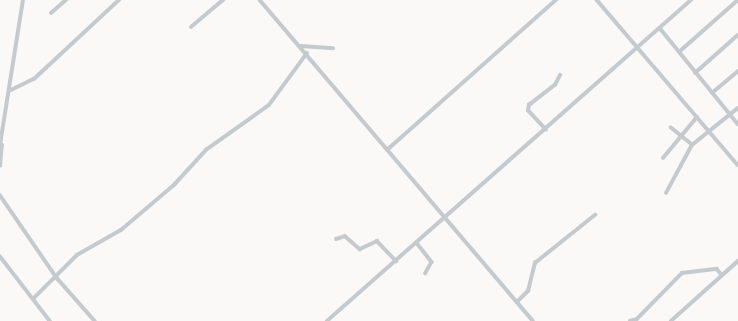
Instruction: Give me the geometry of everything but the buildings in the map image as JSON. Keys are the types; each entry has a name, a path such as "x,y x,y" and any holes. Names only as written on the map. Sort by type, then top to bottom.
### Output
{"street":[{"path":"0,166 1,145 11,90 23,0"},
{"path":"50,14 66,0"},
{"path":"11,90 34,79 119,0"},
{"path":"191,27 223,0"},
{"path":"260,0 307,53 444,218 533,321"},
{"path":"387,150 556,0"},
{"path":"597,0 636,49 738,165"},
{"path":"327,321 546,130 691,0"},
{"path":"680,52 738,0"},
{"path":"660,28 695,73 738,124"},
{"path":"695,73 738,35"},
{"path":"301,46 333,48"},
{"path":"32,299 57,278 77,255 121,230 174,185 206,150 269,105 307,53"},
{"path":"712,93 738,71"},
{"path":"546,130 528,111 529,105 554,85 560,75"},
{"path":"666,193 692,145 738,108"},
{"path":"663,158 697,117"},
{"path":"671,128 680,138 692,145"},
{"path":"0,195 57,278 95,321"},
{"path":"517,302 528,291 535,263 596,215"},
{"path":"336,238 345,236 360,249 377,241 396,261"},
{"path":"417,243 432,262 426,273"},
{"path":"0,256 50,321"},
{"path":"671,321 738,261"},
{"path":"630,321 637,319 682,273 717,269 722,275"}]}
